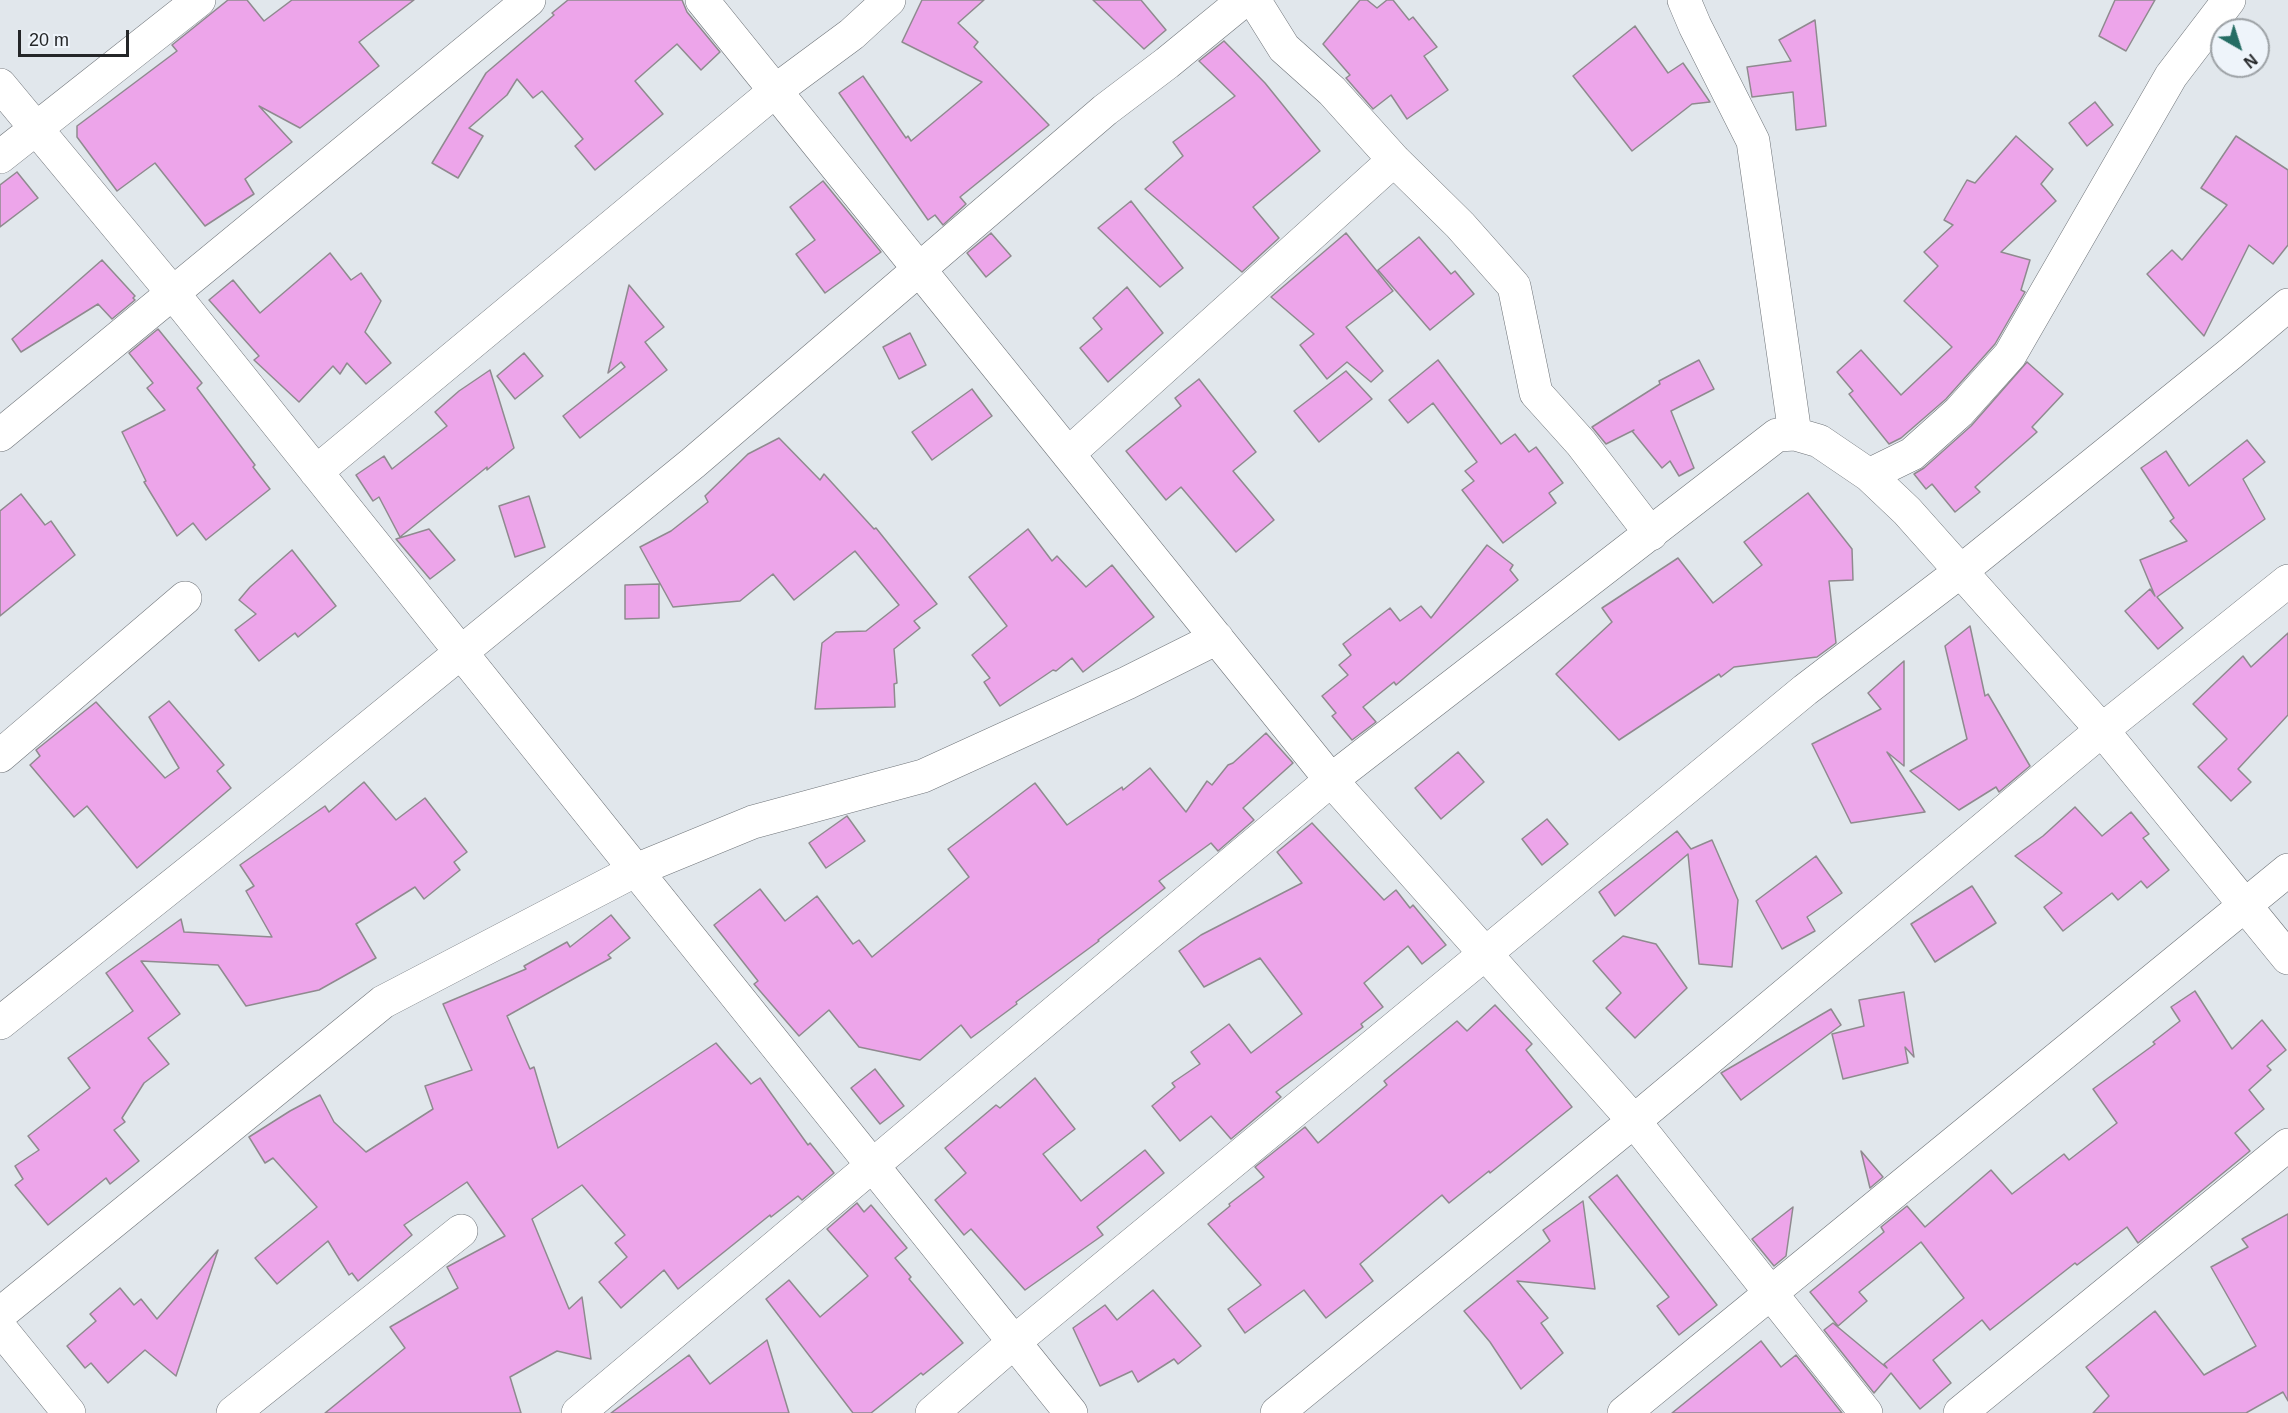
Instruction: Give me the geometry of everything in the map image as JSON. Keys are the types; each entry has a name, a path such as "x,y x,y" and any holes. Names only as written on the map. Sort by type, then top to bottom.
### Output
{"street":[{"path":"0,157 199,0"},
{"path":"0,435 530,0"},
{"path":"702,0 1331,780 1634,1120 1866,1413"},
{"path":"316,472 775,90 852,34 889,0"},
{"path":"0,1023 693,464 918,268 1105,110 1244,0"},
{"path":"1254,0 1284,48 1332,91 1394,160 1460,225 1514,285 1536,393 1581,442 1651,534"},
{"path":"1684,0 1753,141 1795,434"},
{"path":"1869,476 1912,454 1959,412 2010,355 2171,76 2229,0"},
{"path":"0,85 172,292 1071,1413"},
{"path":"1068,453 1394,160"},
{"path":"932,1413 1014,1342 1805,690 1961,571 2288,305"},
{"path":"578,1413 1331,780 1777,435 1795,434 1820,441 1869,476 1907,511 2102,730 2288,958"},
{"path":"1277,1413 1634,1120 2102,730 2288,581"},
{"path":"0,756 185,598"},
{"path":"0,1314 383,1002 636,870 753,822 923,776 1127,683 1217,638"},
{"path":"1624,1413 2288,870"},
{"path":"1960,1413 2288,1145"},
{"path":"233,1413 461,1231"},
{"path":"0,1328 69,1413"}],"building":[{"path":"228,0 247,0 264,21 292,0 414,0 359,42 379,66 300,128 259,106 292,142 245,179 254,194 205,226 155,163 117,191 77,137 77,126 177,51 172,45"},
{"path":"568,0 682,0 687,12 720,52 701,70 677,44 635,81 663,114 595,170 575,146 583,139 542,91 533,98 517,79 507,95 469,128 483,136 458,178 432,163 486,73 554,15 552,13"},
{"path":"922,0 984,0 958,23 978,42 974,47 1049,125 960,197 966,204 943,225 935,215 928,220 839,93 863,76 906,138 908,136 911,141 982,82 902,42"},
{"path":"1093,0 1141,0 1166,30 1144,49"},
{"path":"1360,0 1367,0 1377,8 1387,0 1393,0 1409,20 1413,17 1437,47 1424,56 1448,90 1407,119 1391,95 1373,109 1346,78 1350,75 1323,44"},
{"path":"2115,0 2155,0 2126,51 2099,36"},
{"path":"1815,20 1826,126 1796,130 1793,92 1752,97 1747,67 1791,61 1779,40"},
{"path":"1635,26 1668,73 1683,63 1710,102 1692,104 1632,151 1573,76"},
{"path":"1224,41 1265,83 1320,151 1253,207 1279,238 1242,272 1145,189 1183,156 1173,142 1235,96 1199,61"},
{"path":"2095,102 2113,125 2087,146 2069,123"},
{"path":"2016,136 2053,169 2041,184 2056,201 2001,252 2030,260 2021,290 2025,292 1995,344 1946,399 1901,438 1889,444 1849,394 1853,391 1837,372 1861,350 1901,395 1952,347 1904,301 1938,266 1924,252 1953,225 1944,220 1967,180 1975,183"},
{"path":"2236,136 2288,170 2288,245 2273,264 2249,245 2204,336 2147,274 2172,250 2182,260 2227,205 2201,188"},
{"path":"17,172 38,198 0,227 0,185"},
{"path":"823,181 881,252 825,293 796,254 815,240 790,207"},
{"path":"1131,201 1183,268 1160,287 1098,228"},
{"path":"991,233 1011,256 986,277 967,253"},
{"path":"1346,233 1393,291 1346,327 1383,371 1371,382 1347,362 1327,379 1300,345 1314,334 1271,297"},
{"path":"1419,237 1451,274 1455,271 1474,294 1430,330 1378,270"},
{"path":"330,253 351,280 361,273 381,301 365,332 391,363 366,384 347,363 340,374 333,366 299,402 254,360 259,356 209,300 233,280 260,313"},
{"path":"102,260 135,296 133,298 135,300 112,319 98,304 21,352 12,339"},
{"path":"629,285 664,327 645,342 667,370 580,438 563,416 625,367 621,362 608,373"},
{"path":"1127,287 1163,333 1108,382 1080,348 1102,329 1093,318"},
{"path":"158,329 202,383 197,388 255,465 253,467 270,489 206,540 193,523 177,536 144,482 146,481 122,432 165,410 147,388 153,383 129,353"},
{"path":"910,333 926,365 899,379 883,347"},
{"path":"524,353 543,376 515,399 497,376"},
{"path":"1438,360 1501,444 1515,434 1529,452 1536,447 1563,483 1549,493 1556,503 1503,543 1462,490 1474,481 1465,471 1477,462 1433,403 1408,423 1389,400"},
{"path":"1699,360 1714,389 1671,411 1694,468 1679,476 1670,461 1662,468 1632,431 1606,444 1592,427 1660,384 1659,381"},
{"path":"2027,362 2063,394 2032,427 2037,432 1975,487 1980,492 1955,512 1932,484 1926,489 1914,474 1924,468 1971,426"},
{"path":"490,370 514,448 400,537 379,497 373,501 356,475 384,456 392,469 447,426 435,412 459,391"},
{"path":"1346,371 1372,399 1319,442 1294,411"},
{"path":"1199,379 1256,452 1233,471 1274,520 1236,552 1181,487 1166,500 1126,451 1181,406 1175,398"},
{"path":"972,389 992,416 932,460 912,432"},
{"path":"779,438 820,480 824,474 874,529 876,528 937,604 914,621 920,628 894,649 897,683 894,684 895,707 815,709 822,643 836,632 866,631 899,605 855,551 794,600 773,574 740,601 673,607 640,547 671,531 708,502 705,496 748,454"},
{"path":"2247,440 2265,462 2243,479 2265,519 2157,597 2183,628 2158,649 2125,611 2150,589 2155,596 2140,560 2187,541 2170,521 2174,518 2141,468 2166,451 2189,486"},
{"path":"1808,493 1852,549 1853,580 1829,581 1836,643 1817,657 1734,667 1721,677 1719,674 1619,740 1556,674 1612,622 1602,608 1678,558 1713,603 1762,565 1744,542"},
{"path":"21,494 45,525 51,521 75,555 0,616 0,511"},
{"path":"529,496 545,547 515,557 499,506"},
{"path":"429,529 455,560 430,579 396,539"},
{"path":"1028,529 1052,561 1057,556 1086,587 1112,565 1154,617 1083,672 1072,658 1056,671 1053,670 1000,706 984,682 990,678 972,655 1007,626 969,577"},
{"path":"1487,545 1513,565 1510,570 1518,580 1396,685 1394,682 1363,707 1376,722 1352,740 1332,716 1336,713 1322,696 1348,675 1339,665 1351,655 1343,644 1390,608 1400,621 1421,606 1431,618"},
{"path":"292,550 336,606 298,637 295,633 259,661 235,630 256,614 239,600 250,587"},
{"path":"659,584 659,618 625,619 625,585"},
{"path":"1970,626 1985,696 1988,694 2030,766 1999,792 1996,787 1959,810 1910,771 1967,739 1945,646"},
{"path":"2288,633 2288,715 2238,769 2251,782 2231,801 2198,767 2227,739 2193,704 2243,656 2251,667"},
{"path":"1904,661 1904,766 1887,752 1925,812 1851,823 1812,744 1881,709 1868,693"},
{"path":"169,701 224,765 217,771 231,788 137,868 87,806 74,817 30,765 40,756 36,750 96,702 165,778 179,768 149,717"},
{"path":"1266,733 1293,763 1243,808 1254,820 1218,851 1211,843 1159,881 1165,888 971,1038 961,1025 920,1060 859,1047 829,1010 799,1036 754,984 758,981 714,925 760,889 785,921 817,896 853,944 859,940 872,957 969,877 948,849 1035,783 1067,825 1122,787 1123,790 1150,768 1186,812 1207,781 1212,785 1228,765"},
{"path":"1458,752 1484,782 1441,819 1415,788"},
{"path":"364,782 396,820 425,798 467,852 454,862 460,870 424,899 415,887 356,924 376,958 319,990 246,1006 218,965 141,961 180,1014 148,1038 169,1064 144,1083 122,1118 125,1122 114,1130 139,1161 110,1184 106,1178 48,1225 15,1185 23,1179 15,1166 39,1150 28,1136 90,1088 68,1058 133,1011 106,973 181,919 184,932 272,937 246,891 254,886 240,865 325,806 329,812"},
{"path":"2075,807 2102,836 2131,812 2149,834 2143,838 2169,870 2147,888 2141,881 2118,900 2112,893 2063,931 2044,907 2062,893 2015,856 2043,836"},
{"path":"847,816 865,841 826,868 809,843"},
{"path":"1547,819 1568,844 1542,865 1522,839"},
{"path":"1312,823 1384,900 1396,890 1410,908 1413,905 1446,945 1422,964 1408,946 1364,983 1383,1007 1361,1024 1363,1027 1276,1092 1281,1097 1231,1139 1211,1116 1180,1141 1152,1106 1175,1087 1172,1083 1200,1064 1191,1052 1229,1024 1251,1053 1302,1014 1260,958 1204,987 1179,951 1201,935 1302,883 1277,852"},
{"path":"1677,831 1691,849 1712,840 1738,900 1732,967 1699,964 1688,854 1615,916 1599,892"},
{"path":"1816,856 1842,893 1807,917 1815,931 1782,949 1756,901"},
{"path":"1972,886 1996,923 1935,962 1911,924"},
{"path":"611,915 630,938 608,955 611,958 507,1016 530,1069 534,1067 558,1148 716,1043 751,1084 760,1078 808,1145 810,1143 834,1173 802,1200 798,1196 771,1217 770,1215 678,1289 664,1270 621,1308 599,1282 627,1257 615,1243 625,1235 582,1185 532,1219 569,1309 582,1297 591,1359 557,1351 510,1377 521,1413 325,1413 405,1348 390,1327 458,1288 447,1267 505,1236 467,1182 404,1225 412,1235 358,1281 352,1273 349,1275 328,1241 277,1284 255,1258 317,1207 273,1158 265,1163 249,1137 320,1095 334,1122 366,1152 433,1109 425,1086 472,1070 443,1004 526,969 524,966 567,942 570,947"},
{"path":"1623,936 1656,944 1687,988 1635,1038 1606,1008 1621,993 1593,961"},
{"path":"2195,991 2232,1049 2262,1020 2286,1050 2267,1066 2271,1070 2249,1090 2264,1109 2235,1133 2250,1151 2138,1243 2127,1227 2077,1265 2075,1263 1990,1330 1982,1320 1933,1360 1951,1383 1920,1409 1891,1373 1874,1393 1824,1330 1833,1323 1887,1368 1884,1364 1964,1298 1921,1242 1859,1292 1867,1301 1838,1326 1810,1292 1884,1232 1881,1227 1907,1206 1925,1227 1991,1170 2012,1194 2064,1154 2069,1160 2117,1123 2093,1089 2155,1044 2153,1042 2180,1021 2171,1007"},
{"path":"1904,992 1914,1057 1905,1047 1908,1063 1843,1079 1832,1034 1864,1026 1859,1000"},
{"path":"1495,1005 1532,1044 1526,1050 1572,1107 1449,1203 1442,1195 1360,1264 1373,1281 1326,1318 1304,1290 1245,1333 1228,1309 1261,1285 1208,1224 1230,1206 1229,1204 1264,1177 1255,1167 1305,1127 1318,1143 1387,1085 1384,1081 1457,1021 1467,1031"},
{"path":"1831,1009 1841,1025 1741,1100 1721,1073"},
{"path":"875,1069 904,1106 880,1124 851,1088"},
{"path":"1035,1078 1075,1129 1043,1154 1081,1201 1145,1150 1164,1173 1097,1227 1103,1235 1025,1290 971,1229 964,1235 935,1200 966,1173 945,1148 996,1105 1000,1108"},
{"path":"1861,1151 1883,1177 1870,1188"},
{"path":"1617,1175 1717,1305 1679,1335 1657,1306 1669,1297 1589,1197"},
{"path":"1583,1201 1595,1289 1517,1281 1548,1318 1541,1323 1563,1353 1521,1389 1490,1342 1464,1311 1550,1241 1543,1230"},
{"path":"857,1203 864,1212 871,1205 907,1248 895,1258 911,1277 909,1279 963,1343 871,1413 853,1413 766,1299 789,1280 820,1317 868,1276 827,1229"},
{"path":"1793,1207 1786,1256 1774,1266 1752,1239"},
{"path":"2288,1214 2288,1401 2283,1392 2246,1413 2093,1413 2109,1396 2086,1367 2155,1311 2204,1375 2256,1346 2211,1267 2248,1247 2242,1239"},
{"path":"218,1250 176,1376 145,1350 108,1383 91,1363 85,1368 67,1346 96,1321 90,1314 120,1288 134,1305 141,1299 157,1319"},
{"path":"1153,1290 1201,1346 1178,1364 1174,1359 1138,1382 1132,1371 1100,1386 1073,1328 1105,1305 1117,1320"},
{"path":"767,1340 789,1413 611,1413 689,1355 710,1384"},
{"path":"1761,1341 1781,1367 1796,1355 1842,1413 1672,1413"}]}
